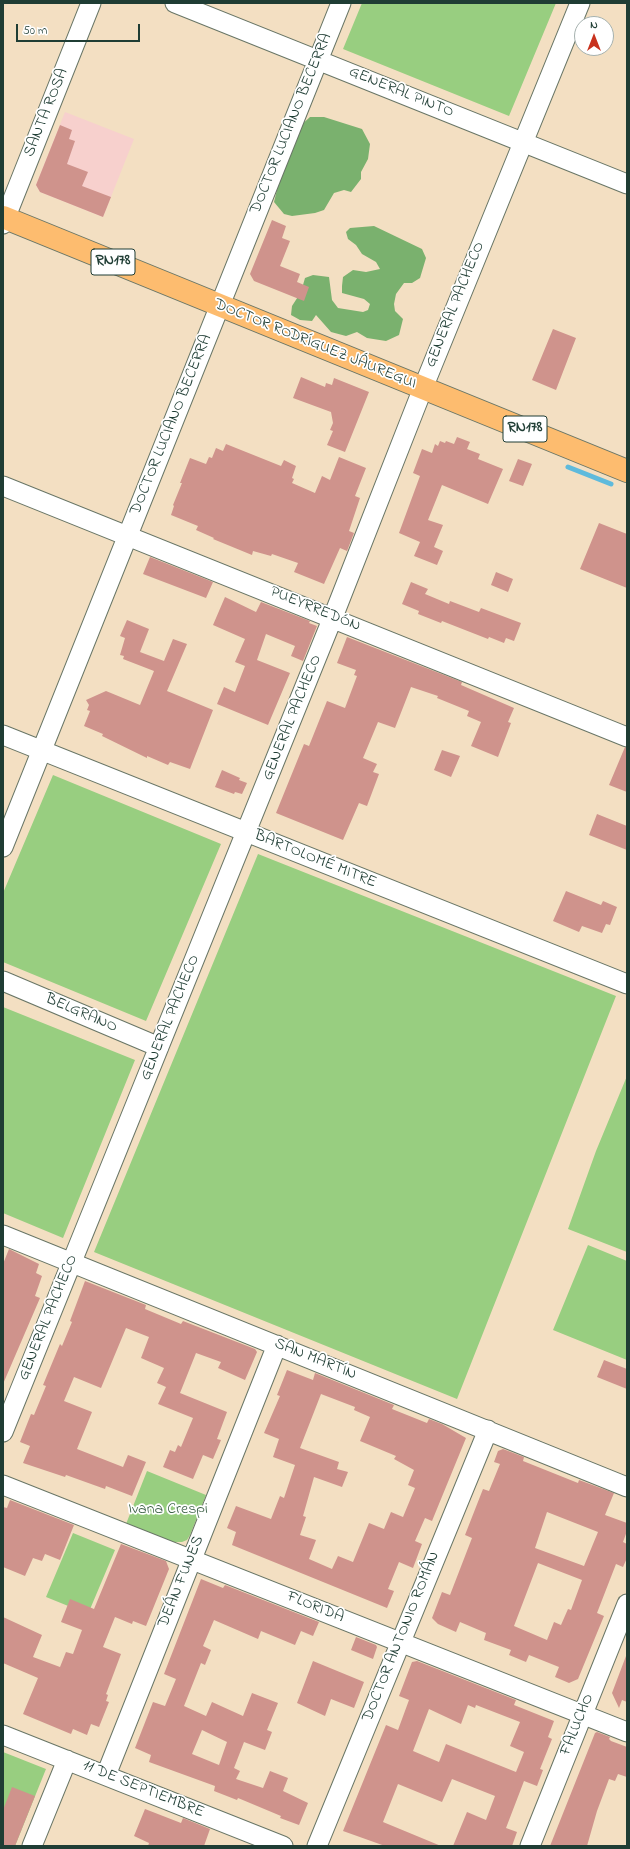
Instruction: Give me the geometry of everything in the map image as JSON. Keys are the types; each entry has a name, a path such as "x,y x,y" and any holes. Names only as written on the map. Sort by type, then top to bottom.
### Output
{"main road":[{"name":"DOCTOR RODRÍGUEZ JÁUREGUI","path":"4,220 627,470"}],"street":[{"name":"SANTA ROSA","path":"4,220 91,3"},
{"name":"GENERAL PINTO","path":"175,3 627,184"},
{"name":"DOCTOR LUCIANO BECERRA","path":"3,847 341,3"},
{"name":"GENERAL PACHECO","path":"3,1432 333,617 423,388 580,3"},
{"name":"PUEYRREDÓN","path":"3,486 333,617 627,737"},
{"name":"BARTOLOMÉ MITRE","path":"3,735 627,984"},
{"name":"BELGRANO","path":"3,982 159,1047"},
{"name":"SAN MARTÍN","path":"3,1235 627,1487"},
{"name":"DEÁN FUNES","path":"106,1775 277,1345"},
{"name":"DOCTOR ANTONIO ROMÁN","path":"317,1846 488,1430"},
{"name":"FLORIDA","path":"3,1485 627,1732"},
{"name":"FALUCHO","path":"530,1846 627,1604"},
{"name":"11 DE SEPTIEMBRE","path":"3,1735 283,1846"},
{"path":"32,1846 66,1760"}],"shaded area":[{"path":"65,112 134,139 103,217 40,192 36,185"}],"green space":[{"path":"362,3 556,3 509,116 343,49"},
{"path":"310,117 324,117 362,129 370,144 368,159 361,172 361,179 351,192 344,190 334,193 324,210 315,213 292,216 284,214 274,202 284,161 298,128"},
{"path":"374,226 422,249 426,258 420,278 412,283 404,283 396,294 394,304 395,311 403,319 399,335 386,341 367,338 357,332 346,336 331,332 316,315 312,321 300,320 291,315 292,306 301,292 305,278 313,275 329,277 332,300 338,308 363,312 368,310 370,304 364,299 342,293 342,286 343,277 353,270 366,272 380,269 376,262 362,254 356,245 348,239 346,232 350,228"},
{"path":"53,775 221,844 146,1021 3,962 3,893"},
{"path":"258,854 616,996 457,1399 94,1252"},
{"path":"3,1007 135,1060 63,1238 3,1213"},
{"path":"627,1076 627,1252 568,1229 596,1151"},
{"path":"588,1245 627,1261 627,1360 553,1330"},
{"name":"Ivana Crespi","path":"147,1471 206,1495 187,1540 182,1542 170,1542 126,1524"},
{"path":"73,1533 115,1550 88,1614 46,1597"},
{"path":"3,1752 46,1769 15,1846 3,1846"}],"building":[{"path":"60,125 72,130 69,139 75,141 67,164 88,172 82,186 111,197 103,217 40,192 36,185"},
{"path":"272,220 286,226 282,238 290,241 280,266 300,274 297,282 309,287 304,301 254,281 250,274"},
{"path":"553,329 576,338 556,390 532,380"},
{"path":"301,377 325,387 326,383 332,385 334,378 369,392 345,452 327,445 333,431 330,430 333,423 331,412 293,398"},
{"path":"457,437 470,442 467,449 480,454 478,459 503,469 488,504 442,485 428,520 443,525 434,547 443,551 437,565 414,556 420,542 399,533 420,476 413,473 422,449 432,453 435,444 438,446 440,441 445,443 446,441 454,444"},
{"path":"226,444 281,466 284,460 296,466 292,483 315,493 322,476 330,480 339,457 366,468 355,496 360,498 349,531 354,533 347,551 340,548 324,584 294,572 298,563 272,554 271,556 253,551 252,555 213,539 214,538 196,530 198,526 171,515 173,505 182,483 180,483 190,458 206,464 209,457 212,458 216,448 223,451"},
{"path":"518,459 532,464 523,486 509,481"},
{"path":"599,523 627,534 627,588 580,569"},
{"path":"150,557 213,582 206,598 143,574"},
{"path":"496,572 513,579 508,592 491,585"},
{"path":"411,582 428,589 425,594 449,604 450,601 479,612 481,608 521,623 514,641 506,638 504,643 489,637 488,639 442,621 441,623 418,614 419,611 402,604"},
{"path":"225,597 256,612 261,602 310,621 309,623 317,626 303,661 291,656 295,646 266,634 257,660 290,673 268,725 217,704 224,687 235,692 245,666 235,662 245,639 213,625"},
{"path":"127,620 149,629 140,652 164,661 173,639 187,644 167,691 213,710 190,769 170,762 168,765 147,756 147,758 102,736 103,734 84,726 90,711 87,710 89,705 86,700 106,691 140,705 154,671 123,659 124,656 120,655 125,638 120,636"},
{"path":"347,637 462,682 461,685 514,708 508,722 511,723 498,757 471,746 481,722 467,716 469,711 437,698 438,696 411,687 395,728 378,722 363,758 377,764 373,772 379,774 367,806 359,803 343,840 276,813 304,744 309,746 327,701 345,708 357,676 354,675 356,670 337,663"},
{"path":"625,747 627,748 627,792 609,785"},
{"path":"442,750 460,756 451,777 434,770"},
{"path":"222,770 240,778 239,780 247,783 242,794 235,792 234,794 215,787"},
{"path":"597,814 627,826 627,850 589,835"},
{"path":"566,891 601,905 603,901 617,907 610,925 606,924 602,933 582,926 579,932 553,921"},
{"path":"9,1249 39,1264 36,1273 42,1276 35,1296 40,1298 3,1384 3,1264"},
{"path":"85,1281 146,1305 145,1309 181,1324 183,1321 255,1349 257,1352 245,1380 218,1368 221,1362 196,1353 180,1393 227,1412 217,1439 221,1440 213,1459 203,1455 193,1479 163,1467 170,1450 175,1452 178,1445 181,1447 193,1418 158,1404 166,1387 157,1383 164,1368 141,1358 149,1337 126,1328 101,1388 74,1377 64,1401 92,1412 77,1449 123,1467 128,1455 146,1462 132,1496 106,1486 105,1489 66,1475 65,1477 23,1463 30,1446 20,1442 31,1414 34,1415 46,1386 43,1385 60,1344 62,1346 72,1322 70,1321"},
{"path":"604,1360 627,1369 627,1389 597,1377"},
{"path":"287,1370 313,1380 315,1373 394,1405 392,1409 427,1423 429,1419 442,1424 466,1438 432,1521 425,1518 415,1541 422,1544 413,1568 399,1562 388,1589 394,1591 387,1608 232,1545 236,1532 227,1528 236,1506 271,1519 280,1496 284,1498 295,1465 273,1457 279,1439 264,1433 280,1396 277,1395","holes":["321,1394 355,1407 354,1410 370,1417 360,1441 396,1456 394,1459 414,1470 408,1485 415,1488 403,1517 391,1512 384,1529 369,1523 353,1562 338,1556 332,1569 309,1559 316,1540 300,1535 306,1517 303,1516 314,1477 342,1487 348,1472 337,1469 339,1462 300,1448"]},
{"path":"503,1449 524,1457 523,1461 578,1483 579,1480 614,1493 605,1515 627,1523 627,1531 623,1542 627,1544 627,1558 623,1567 616,1564 597,1613 604,1616 578,1679 569,1683 555,1677 559,1667 529,1655 526,1662 509,1655 511,1650 484,1640 486,1633 460,1622 456,1632 438,1624 432,1618 442,1592 450,1595 472,1538 465,1535 483,1489 489,1491 500,1464 494,1462 498,1451","holes":["547,1512 598,1532 584,1566 535,1548","538,1563 582,1580 571,1610 568,1609 561,1625 554,1622 547,1640 514,1626"]},
{"path":"10,1500 74,1525 60,1560 45,1554 42,1561 33,1558 25,1576 3,1567 3,1507 7,1508"},
{"path":"121,1544 166,1561 169,1569 146,1626 133,1621 132,1624 115,1617 103,1647 121,1654 106,1694 108,1695 106,1701 109,1702 99,1727 91,1724 87,1735 73,1729 71,1734 23,1714 38,1678 3,1663 3,1617 42,1635 33,1657 60,1667 66,1652 73,1654 82,1630 61,1622 70,1599 94,1609"},
{"path":"201,1579 223,1588 225,1585 319,1622 313,1636 301,1631 295,1645 261,1631 258,1639 214,1620 203,1646 211,1650 205,1665 201,1663 184,1706 206,1716 212,1702 243,1716 252,1693 278,1703 267,1730 272,1732 265,1750 244,1742 234,1768 240,1771 236,1779 263,1788 270,1771 288,1778 283,1791 308,1803 299,1825 280,1818 281,1816 238,1798 237,1800 214,1791 215,1786 149,1762 151,1755 135,1748 153,1702 165,1706 176,1679 164,1674","holes":["202,1730 227,1742 219,1765 192,1754"]},
{"path":"356,1637 376,1645 377,1647 373,1659 351,1650"},
{"path":"626,1656 627,1702 622,1700 619,1708 612,1693"},
{"path":"313,1661 364,1682 354,1708 331,1699 325,1716 297,1703"},
{"path":"417,1661 516,1700 514,1705 554,1721 548,1737 552,1739 540,1769 543,1770 537,1786 524,1781 506,1828 517,1832 512,1846 453,1846 467,1812 486,1820 495,1796 452,1779 442,1802 398,1784 383,1822 441,1846 385,1846 343,1831 386,1725 398,1730 409,1700 399,1696 412,1662","holes":["468,1705 475,1708 476,1705 520,1722 510,1746 524,1752 516,1772 446,1744 439,1762 413,1751 429,1709 461,1724"]},
{"path":"597,1732 610,1737 609,1739 611,1741 627,1747 627,1777 618,1774 615,1781 609,1779 597,1811 587,1846 550,1846 595,1733"},
{"path":"12,1787 35,1796 15,1846 3,1846 3,1810"},
{"path":"145,1809 181,1823 183,1818 210,1829 204,1846 148,1846 149,1843 134,1836"}],"waterway":[{"path":"568,467 611,484"}]}
